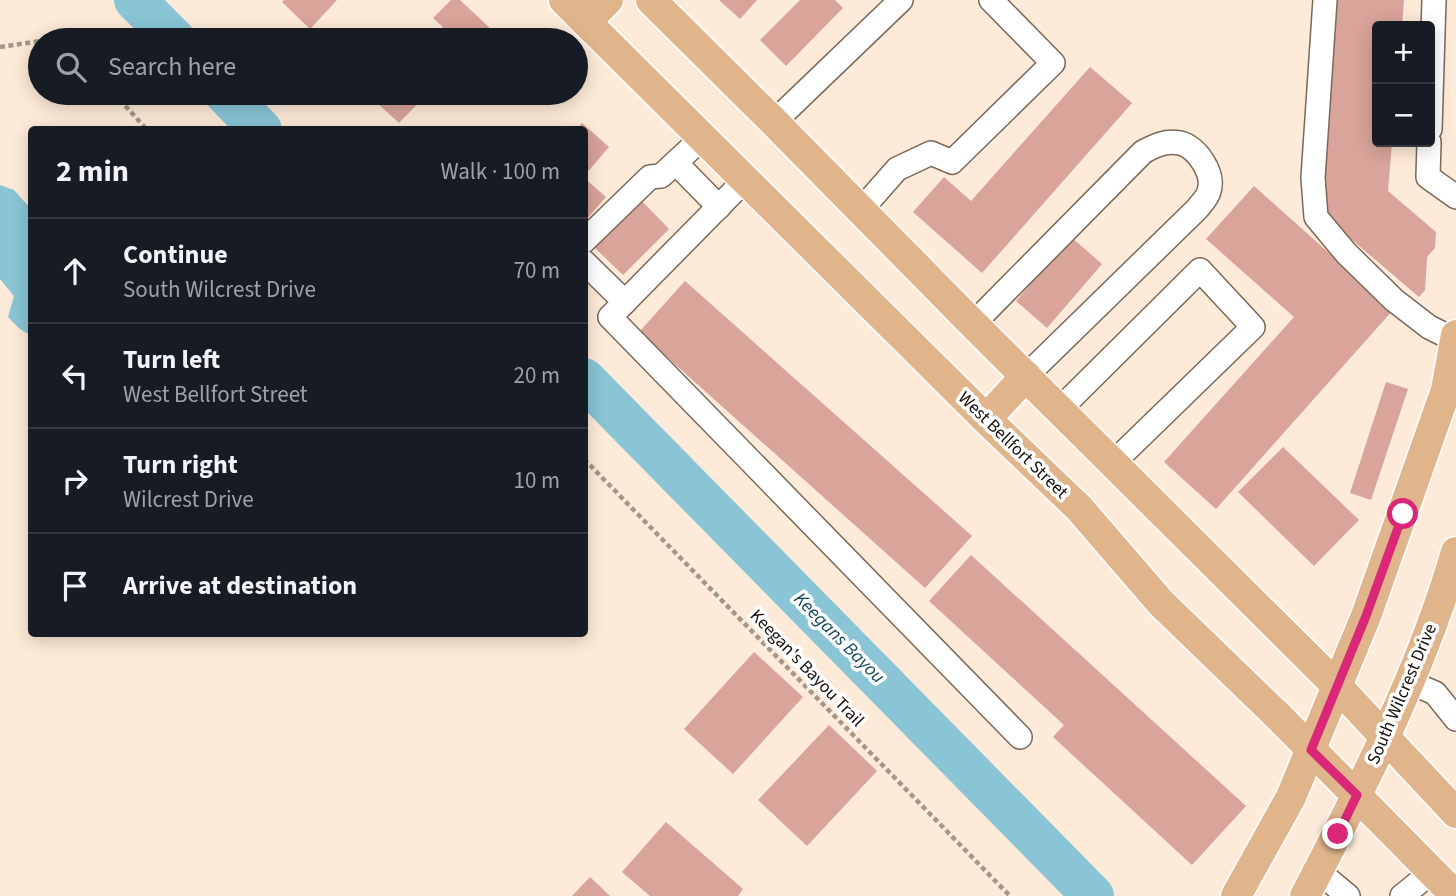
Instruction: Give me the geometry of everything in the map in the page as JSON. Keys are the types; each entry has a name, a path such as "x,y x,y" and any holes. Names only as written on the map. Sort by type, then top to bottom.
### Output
{"main road":[{"name":"West Bellfort Street","path":"564,0 1079,508 1161,603 1279,717 1456,896"},
{"path":"586,22 608,0"},
{"path":"651,0 1337,686 1456,813"},
{"path":"1236,896 1291,797 1366,616 1446,390 1456,338"},
{"path":"986,419 1027,376"},
{"name":"South Wilcrest Drive","path":"1311,883 1385,738 1423,650 1456,552"}],"lane":[{"path":"774,122 901,0"},
{"path":"861,210 897,169 931,153 952,162 1053,62 991,0"},
{"path":"1325,0 1313,178 1316,217 1346,253 1394,300 1429,327 1456,338"},
{"path":"1431,84 1434,0"},
{"path":"588,237 650,177 661,177 702,138"},
{"path":"973,324 1143,152 1160,143 1180,143 1195,151 1208,169 1210,190 1197,209 1027,376"},
{"path":"1429,147 1428,177 1456,197"},
{"path":"676,163 719,207"},
{"path":"745,180 610,317 1020,737"},
{"path":"588,266 625,302"},
{"path":"1060,409 1200,270 1253,327 1114,462"},
{"path":"1409,682 1435,693 1456,719"},
{"path":"1402,896 1433,871"},
{"path":"1311,883 1348,896"}],"path":[{"path":"0,47 28,43"},
{"path":"125,105 143,126"},
{"name":"Keegan's Bayou Trail","path":"588,463 1010,896"}],"water":[{"path":"0,185 14,190 28,206 28,333 8,317 14,296 0,279"}],"building":[{"path":"284,0 337,0 311,28 282,2"},
{"path":"451,0 460,0 490,28 442,28 433,18"},
{"path":"719,0 757,0 740,19"},
{"path":"800,0 835,0 843,8 786,66 760,40"},
{"path":"1335,0 1404,0 1402,21 1372,21 1372,147 1392,147 1388,191 1436,232 1435,248 1427,257 1425,290 1419,297 1317,210"},
{"path":"1090,67 1132,103 982,273 913,212 944,177 971,201"},
{"path":"379,105 416,105 399,123"},
{"path":"588,128 609,147 588,171"},
{"path":"588,181 606,197 588,217"},
{"path":"1254,186 1393,310 1216,509 1164,462 1294,317 1206,239"},
{"path":"639,198 669,229 623,275 592,245"},
{"path":"1071,237 1102,264 1047,328 1016,301"},
{"path":"685,281 972,536 925,588 639,332"},
{"path":"1386,382 1408,389 1371,500 1350,493"},
{"path":"1283,447 1359,520 1314,566 1238,492"},
{"path":"971,555 1246,806 1192,865 1053,737 1064,725 929,601"},
{"path":"754,652 803,697 733,774 684,729"},
{"path":"829,725 877,771 807,846 758,800"},
{"path":"666,822 743,889 738,896 650,896 622,872"},
{"path":"590,877 610,896 572,896"}],"waterway":[{"name":"Keegans Bayou","path":"135,0 163,28"},
{"name":"Keegans Bayou","path":"237,105 257,126"},
{"name":"Keegans Bayou","path":"588,383 1093,896"}],"route":[{"path":"1338,834 1357,795 1311,750 1366,616 1403,514"}]}
